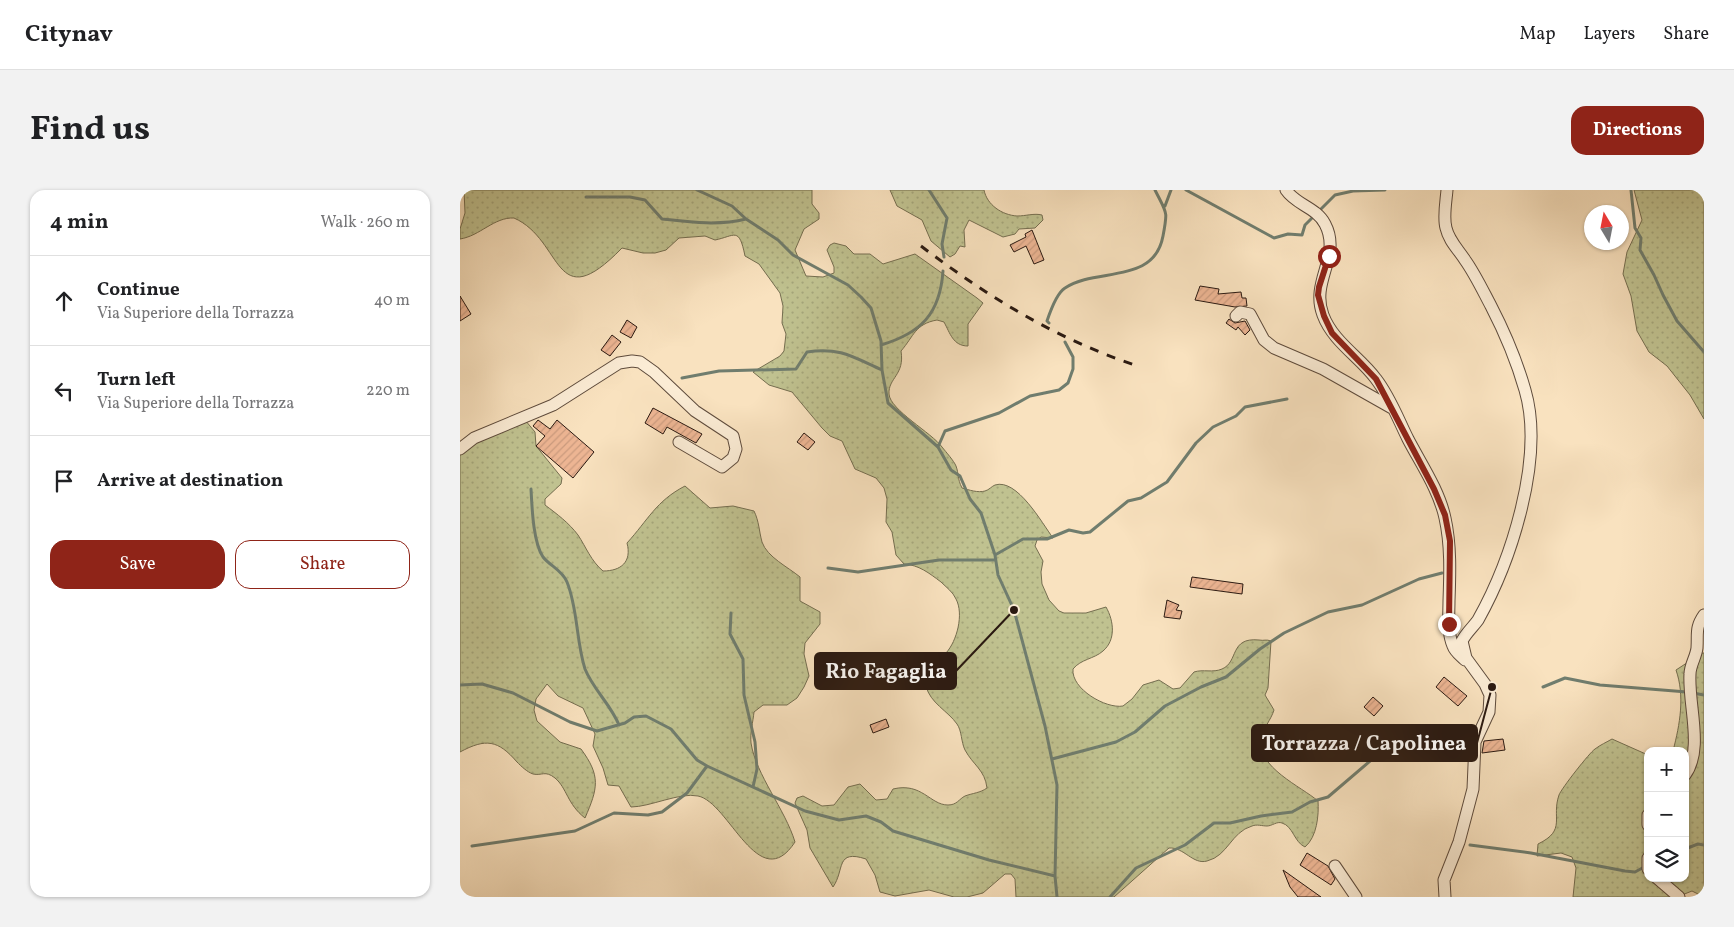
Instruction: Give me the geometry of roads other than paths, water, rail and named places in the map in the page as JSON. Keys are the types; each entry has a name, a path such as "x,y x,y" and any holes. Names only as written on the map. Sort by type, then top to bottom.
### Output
{"street":[{"path":"1286,190 1290,196 1316,212 1325,223 1331,241 1329,256 1318,295 1324,316 1332,333 1376,379 1394,409 1445,515 1450,541 1450,637 1457,653 1470,664"},
{"path":"1445,897 1444,880 1458,842 1473,789 1475,742 1489,712 1490,695 1466,658 1462,641 1477,620 1506,557 1522,508 1530,460 1530,422 1526,391 1514,356 1492,308 1465,259 1450,241 1445,226 1447,190"},
{"path":"1236,316 1240,312 1250,314 1264,340 1274,348 1323,368 1394,409"},
{"path":"460,449 474,438 553,404 624,361 640,362 654,372 695,411 733,436 736,448 734,458 722,467 679,442"},
{"path":"1689,770 1696,762 1696,722 1690,673 1696,653 1696,628 1704,615"},
{"path":"1335,866 1356,897"},
{"path":"1661,882 1678,897"}],"waterway":[{"path":"697,190 732,206 746,219 778,240 793,255 848,285 861,297 871,308 881,341 882,370 888,403 938,447"},
{"path":"929,190 947,218 942,244 944,257"},
{"path":"1049,323 1047,321 1054,303 1062,290 1078,282 1136,268 1148,262 1157,251 1163,236 1166,216 1155,190"},
{"path":"1165,206 1171,190"},
{"path":"1186,190 1274,238 1288,234 1302,235 1305,225 1335,195 1353,191 1385,190"},
{"path":"1631,190 1635,228 1641,238 1640,250 1677,321 1704,352"},
{"path":"586,197 630,197 645,200 662,219 714,223 746,219"},
{"path":"881,345 907,334 926,320 938,299 943,271"},
{"path":"1057,897 1055,876 1057,785 1045,726 1014,610 998,575 995,555 981,513 970,499 960,476 951,470 938,447 945,431 999,413 1030,396 1059,390 1068,383 1073,369 1073,357 1065,342"},
{"path":"682,378 719,371 796,369 807,352 819,351 846,354 882,370"},
{"path":"995,555 1023,539 1047,539 1069,530 1083,533 1090,532 1128,501 1141,498 1167,482 1196,443 1213,427 1236,416 1245,407 1287,399"},
{"path":"531,489 537,543 543,557 562,574 567,582 571,592 585,669 619,725"},
{"path":"828,568 858,572 939,560 995,560"},
{"path":"1052,759 1116,742 1135,732 1165,706 1201,687 1226,677 1260,649 1284,633 1328,612 1362,605 1419,579 1442,573"},
{"path":"731,613 730,634 743,659 744,695 755,742 757,769 753,787"},
{"path":"1543,687 1565,678 1600,685 1687,692"},
{"path":"460,685 482,684 513,693 570,722 597,731 625,723 634,717 646,716 671,729 697,760 707,766 805,811 839,820 866,816 881,822 893,831 989,860 1055,876"},
{"path":"1693,693 1704,695"},
{"path":"1110,897 1136,868 1185,845 1214,823 1230,823 1292,812 1310,802 1328,797 1397,738"},
{"path":"472,846 575,831 614,813 648,815 662,812 687,793 707,766"},
{"path":"1689,847 1698,844 1704,845"},
{"path":"1470,845 1531,853 1625,871 1635,872 1644,867"}],"railway":[{"path":"921,246 998,300 1052,330 1138,366"}],"place":[{"name":"Rio Fagaglia","path":"1014,610"},
{"name":"Torrazza / Capolinea","path":"1492,687"}]}
